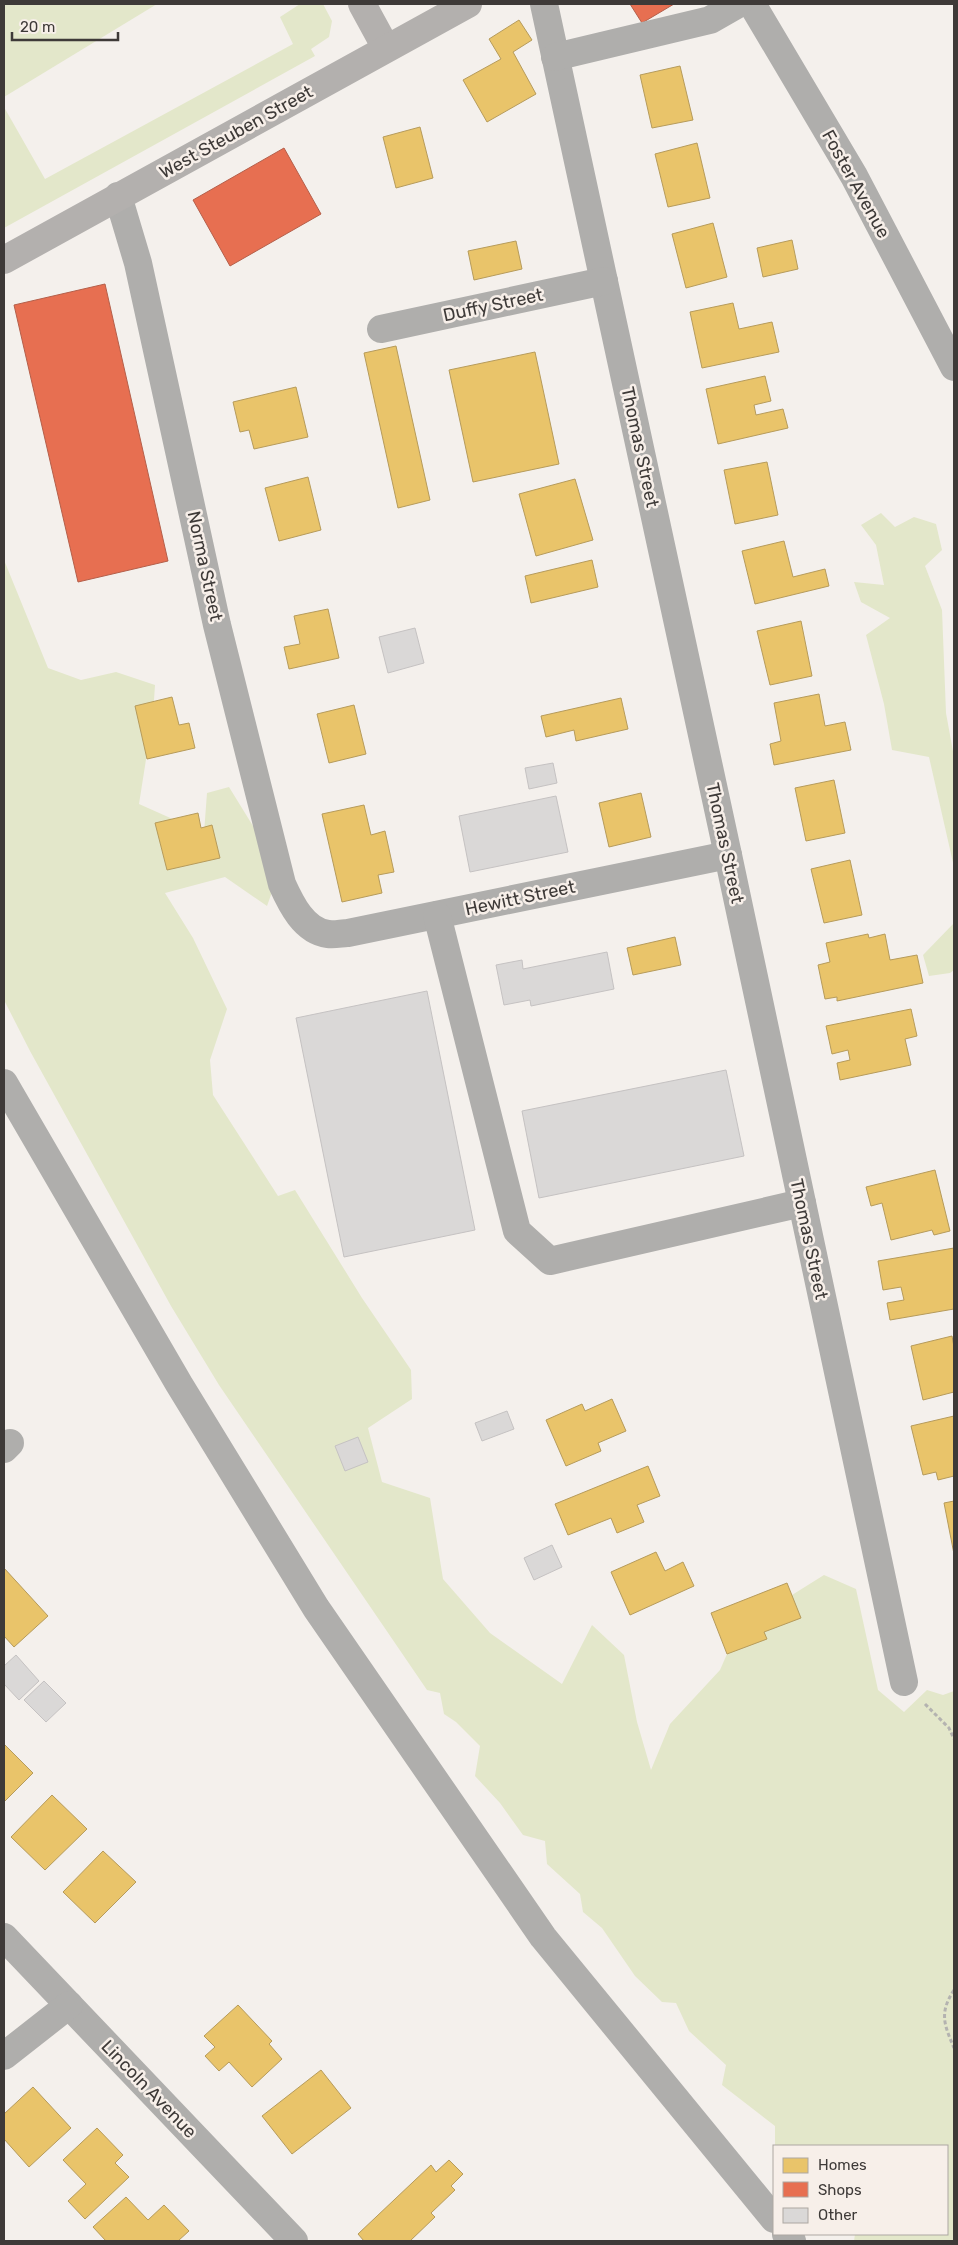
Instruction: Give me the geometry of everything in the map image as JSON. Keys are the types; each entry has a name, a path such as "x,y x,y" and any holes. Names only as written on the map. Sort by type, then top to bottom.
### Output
{"main road":[{"path":"362,4 386,48"},
{"name":"West Steuben Street","path":"4,260 468,4"}],"street":[{"name":"Thomas Street","path":"544,4 904,1682"},
{"path":"554,57 710,20 738,4"},
{"name":"Foster Avenue","path":"752,4 945,331 954,367"},
{"name":"Norma Street","path":"118,196 138,262 218,625 282,884 293,908 312,928"},
{"name":"Duffy Street","path":"382,329 604,281"},
{"name":"Hewitt Street","path":"312,928 328,934 348,933 728,855"},
{"path":"437,915 517,1231 550,1261 802,1203"},
{"path":"4,1082 179,1384 316,1608 544,1937 773,2218"},
{"name":"Lincoln Avenue","path":"4,1937 294,2241"},
{"path":"4,2056 69,2005"}],"path":[{"path":"904,1682 949,1728 954,1739"},
{"path":"954,1990 946,2003 944,2024 954,2048"}],"green space":[{"path":"4,4 157,4 4,97"},
{"path":"300,4 323,4 332,21 329,37 311,49 315,56 4,228 4,107 45,179 293,44 280,17"},
{"path":"881,513 895,527 914,517 936,524 942,550 925,566 942,610 946,713 954,757 954,867 929,757 892,750 884,704 866,635 890,618 861,602 854,582 884,585 876,545 861,525"},
{"path":"4,560 48,668 81,680 116,672 155,685 153,715 139,804 204,833 207,793 229,787 253,826 285,856 267,906 225,877 165,893 193,938 227,1009 210,1060 213,1095 278,1196 295,1190 362,1298 411,1370 412,1399 368,1428 382,1482 430,1498 443,1579 490,1633 562,1684 592,1625 624,1655 637,1722 651,1770 670,1724 720,1670 727,1654 782,1618 784,1600 824,1575 856,1589 878,1690 904,1712 927,1690 943,1695 954,1691 954,2241 854,2241 855,2235 948,2235 948,2145 775,2145 775,2126 722,2085 726,2065 689,2031 676,2003 662,2002 635,1976 602,1928 583,1912 580,1894 547,1864 545,1841 523,1835 500,1803 475,1776 480,1746 456,1722 444,1714 440,1693 427,1690 219,1385 171,1306 30,1051 4,1000"},
{"path":"954,923 954,970 950,973 929,976 923,955"}],"building: Homes":[{"path":"519,20 532,40 513,52 536,94 487,122 463,80 501,59 489,39"},
{"path":"680,66 693,120 652,128 640,75"},
{"path":"420,127 433,178 396,188 383,137"},
{"path":"697,143 710,198 668,207 655,154"},
{"path":"713,223 727,277 686,288 672,234"},
{"path":"792,240 798,269 763,277 757,248"},
{"path":"516,241 522,269 474,280 468,251"},
{"path":"733,303 739,329 772,322 779,352 702,368 690,312"},
{"path":"396,346 430,500 398,508 364,353"},
{"path":"535,352 559,464 473,482 449,370"},
{"path":"765,376 771,401 754,405 756,415 783,409 788,428 718,444 706,389"},
{"path":"296,387 308,437 254,449 249,430 240,432 233,402"},
{"path":"767,462 778,515 735,524 724,470"},
{"path":"308,477 321,530 279,541 265,488"},
{"path":"575,479 593,540 536,556 519,494"},
{"path":"784,541 793,577 825,569 829,586 755,604 742,551"},
{"path":"592,560 598,587 531,603 525,576"},
{"path":"328,609 339,658 289,669 284,647 300,644 294,616"},
{"path":"801,621 812,676 770,685 757,631"},
{"path":"819,694 825,726 845,722 851,750 774,765 770,744 781,741 774,703"},
{"path":"172,697 179,725 189,723 195,748 147,759 135,706"},
{"path":"621,698 628,729 576,741 574,730 546,737 541,716"},
{"path":"354,705 366,754 329,763 317,714"},
{"path":"834,780 845,833 806,841 795,788"},
{"path":"641,793 651,837 609,847 599,803"},
{"path":"364,805 371,835 385,831 394,872 378,875 382,893 342,902 322,814"},
{"path":"198,813 201,828 212,825 220,858 167,870 155,823"},
{"path":"850,860 862,915 824,923 811,869"},
{"path":"868,934 869,938 885,934 890,960 917,955 923,983 837,1001 837,997 825,999 818,965 830,962 826,943"},
{"path":"675,937 681,965 633,975 627,948"},
{"path":"911,1009 917,1036 905,1039 911,1065 840,1080 837,1063 850,1060 848,1050 832,1054 826,1026"},
{"path":"935,1170 950,1231 934,1235 932,1230 891,1240 882,1203 871,1206 866,1187"},
{"path":"954,1248 954,1309 890,1320 887,1303 904,1300 901,1287 883,1290 878,1261"},
{"path":"952,1336 954,1347 954,1392 923,1400 911,1346"},
{"path":"612,1399 626,1431 598,1443 601,1451 566,1466 546,1420 582,1404 585,1411"},
{"path":"954,1416 954,1476 938,1480 936,1472 923,1475 911,1426"},
{"path":"648,1466 660,1496 637,1505 644,1522 617,1533 611,1518 568,1535 555,1504"},
{"path":"954,1501 954,1554 944,1503"},
{"path":"656,1552 665,1571 683,1562 694,1586 630,1615 611,1572"},
{"path":"4,1568 48,1616 14,1647 4,1636"},
{"path":"787,1583 801,1618 764,1632 767,1639 727,1654 711,1613"},
{"path":"4,1744 33,1773 4,1802"},
{"path":"52,1795 87,1829 45,1870 11,1837"},
{"path":"103,1851 136,1882 95,1923 63,1892"},
{"path":"238,2005 272,2041 269,2044 282,2059 252,2087 229,2062 219,2071 205,2056 215,2047 204,2036"},
{"path":"321,2070 351,2108 292,2154 262,2116"},
{"path":"33,2087 71,2128 29,2167 4,2139 4,2114"},
{"path":"97,2128 123,2155 115,2163 129,2177 85,2219 68,2201 86,2184 63,2160"},
{"path":"449,2160 463,2174 451,2186 455,2190 431,2213 435,2217 410,2241 364,2241 358,2234 431,2165 436,2172"},
{"path":"126,2197 148,2220 164,2205 189,2231 178,2241 106,2241 93,2227"}],"building: Shops":[{"path":"630,4 674,4 642,23"},
{"path":"284,148 321,214 230,266 193,200"},
{"path":"105,284 168,561 78,582 14,305"}],"building: Other":[{"path":"415,628 424,663 388,673 379,637"},
{"path":"553,763 557,783 529,789 525,768"},
{"path":"556,796 568,852 470,872 459,816"},
{"path":"607,952 614,989 531,1006 530,1000 504,1005 496,965 522,960 523,969"},
{"path":"427,991 475,1230 344,1257 296,1018"},
{"path":"726,1070 744,1156 539,1198 522,1111"},
{"path":"507,1411 514,1429 482,1441 475,1423"},
{"path":"358,1437 368,1462 345,1471 335,1446"},
{"path":"552,1545 562,1567 534,1580 524,1558"},
{"path":"16,1655 39,1681 19,1700 4,1684 4,1666"},
{"path":"44,1681 66,1703 46,1722 24,1700"}]}
